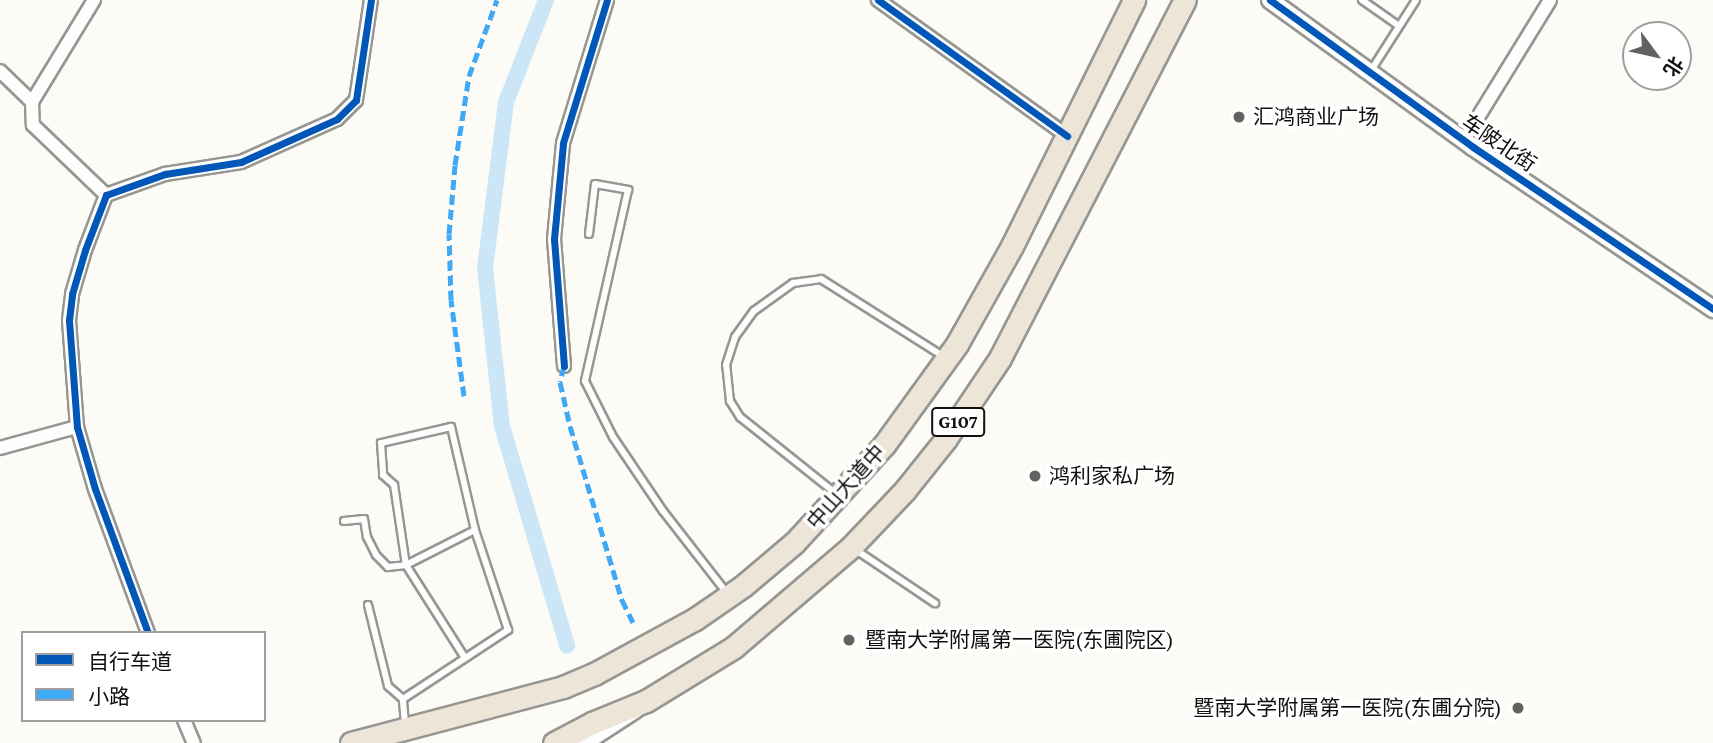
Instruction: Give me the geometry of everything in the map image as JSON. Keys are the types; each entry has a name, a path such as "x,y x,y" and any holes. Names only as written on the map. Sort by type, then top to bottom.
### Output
{"highway":[{"name":"中山大道中","path":"351,743 494,703 563,687 635,653 730,596 795,542 841,496 900,426 948,359 1012,246 1134,0"},
{"name":"中山大道中","path":"554,743 592,723 646,701 734,647 851,547 926,465 1000,358 1185,0"}],"street":[{"path":"94,0 32,102 33,125 106,195"},
{"path":"106,195 165,174 241,162 337,119 356,100 371,0"},
{"path":"564,366 554,239 563,143 607,0"},
{"path":"878,0 1068,136"},
{"name":"车陂北街","path":"1270,0 1368,74 1713,309"},
{"path":"1464,140 1550,0"},
{"path":"0,71 32,102"},
{"path":"106,195 72,294 70,350 77,427 95,489 147,631"},
{"path":"0,448 77,427"},
{"path":"584,743 616,725 646,701"},
{"path":"185,722 194,743"}],"lane":[{"path":"1362,0 1399,26"},
{"path":"1368,74 1416,0"},
{"path":"589,234 595,184 628,190 585,381 613,437 663,511 730,596"},
{"path":"841,496 771,445 740,417 730,401 726,365 735,337 754,311 793,283 821,279 948,359"},
{"path":"403,699 508,630 474,530 451,427 381,443 383,475 394,485 406,565 465,658"},
{"path":"344,521 364,519 367,537 376,555 388,567 406,565 474,530"},
{"path":"851,547 935,603"},
{"path":"368,605 388,686 403,699 405,729"}],"waterway":[{"path":"546,0 506,102 485,268 502,426 567,646"}],"marked path":[{"path":"464,396 451,300 449,234 455,165 469,76 497,0"},
{"path":"564,366 560,382 570,426 622,600 633,623"}],"cycle path":[{"path":"147,631 95,489 77,427 69,320 72,294 85,250 106,195 165,174 241,162 337,119 356,100 371,0"},
{"path":"564,366 554,239 563,143 607,0"},
{"path":"878,0 1067,136"},
{"path":"1270,0 1473,147 1713,309"}],"place":[{"name":"汇鸿商业广场","path":"1239,117"},
{"name":"鸿利家私广场","path":"1035,476"},
{"name":"暨南大学附属第一医院(东圃院区)","path":"849,640"},
{"name":"暨南大学附属第一医院(东圃分院)","path":"1518,708"}]}
